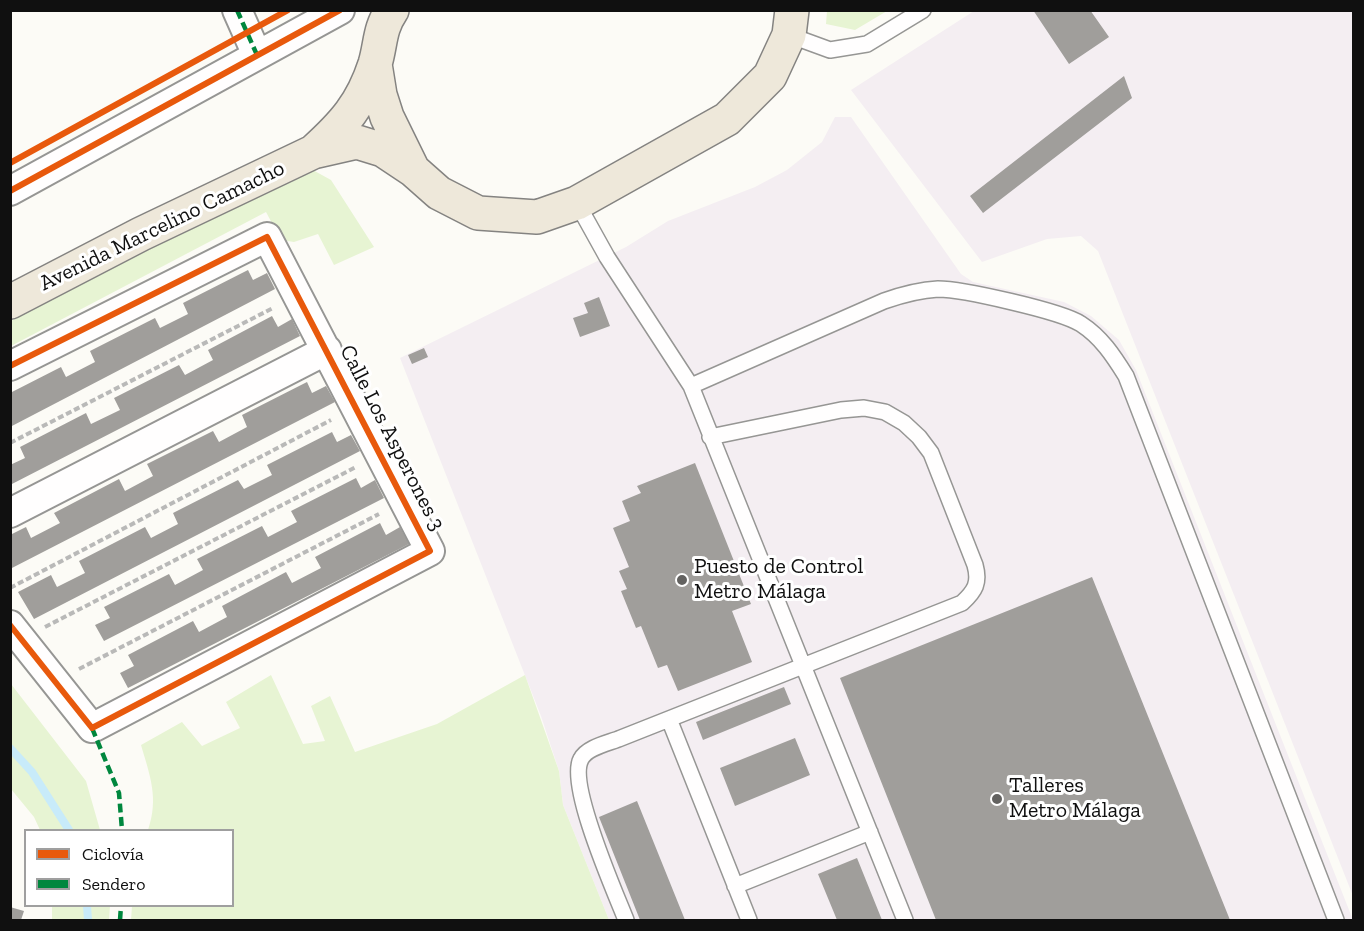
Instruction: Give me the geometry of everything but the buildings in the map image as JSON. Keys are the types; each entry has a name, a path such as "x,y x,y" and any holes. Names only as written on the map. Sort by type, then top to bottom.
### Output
{"main road":[{"name":"Avenida Marcelino Camacho","path":"314,152 346,122 360,100 375,64 384,22 392,10"},
{"name":"Avenida Marcelino Camacho","path":"10,302 141,234 314,152 357,142 383,150 413,170 439,193 478,213 537,217 577,203 728,119 770,76 790,23"},
{"name":"Avenida Marcelino Camacho","path":"375,64 387,117 413,170"}],"street":[{"path":"237,10 256,54"},
{"path":"10,191 256,54 340,10"},
{"name":"Calle Los Asperones 3","path":"10,366 267,237 430,551 92,728 16,633"},
{"path":"10,513 327,350"}],"lane":[{"path":"790,23 830,51 867,44 909,21 923,10"},
{"path":"577,203 607,257 691,386 905,921"},
{"path":"691,386 884,301 928,290 958,291 1056,313 1078,322 1096,335 1112,353 1125,376 1336,921"},
{"path":"627,921 588,824 578,771 582,756 588,751 804,664 962,603 977,586 978,575 975,565 932,453 920,437 904,423 885,412 864,408 841,410 710,437"},
{"path":"669,719 749,921"},
{"path":"735,886 870,832"}],"path":[{"path":"10,443 298,295"},
{"path":"10,588 356,407"},
{"path":"16,633 380,454"},
{"path":"55,681 403,502"}],"shaded area":[{"path":"974,11 1353,11 1353,896 1098,251 1081,236 1047,239 982,262 851,90"},
{"path":"835,117 851,117 961,274 973,282 1064,302 1091,316 1119,340 1136,370 1353,920 609,920 563,805 559,771 541,716 400,358 626,247 668,221 755,187 787,170 822,142"}],"green space":[{"path":"827,10 887,11 855,30 826,24"},
{"path":"311,169 331,180 374,247 334,265 318,234 294,242 281,240 266,212 11,346 11,321 147,246"},
{"path":"271,675 303,744 325,741 311,706 330,696 355,752 437,724 525,675 559,771 563,805 609,920 131,920 132,907 234,907 234,829 148,829 153,797 141,745 182,722 202,746 240,728 226,702"},
{"path":"11,684 86,781 100,829 40,829 34,817 11,789"},
{"path":"52,907 110,907 109,920 52,920"}],"waterway":[{"path":"10,748 32,772 68,829"},
{"path":"87,907 88,920"}],"marked path":[{"path":"237,10 257,55"},
{"path":"92,728 119,793 122,829"},
{"path":"120,920 121,907"}],"cycle path":[{"path":"10,163 288,10"},
{"path":"10,191 340,10"},
{"path":"10,366 267,237 430,551 92,728 10,625"}],"place":[{"name":"Puesto de Control Metro Málaga","path":"682,580"},
{"name":"Talleres Metro Málaga","path":"997,799"}]}
